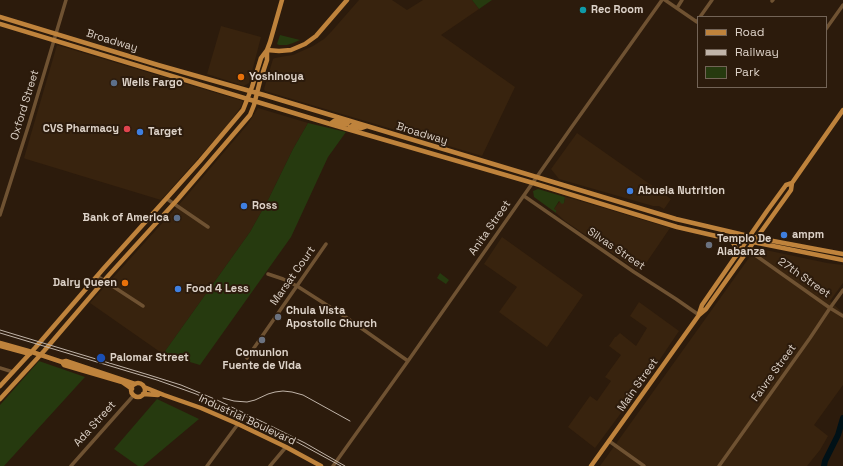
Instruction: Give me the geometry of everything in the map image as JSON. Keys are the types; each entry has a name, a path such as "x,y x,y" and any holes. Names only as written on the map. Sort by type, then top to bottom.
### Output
{"main road":[{"path":"0,386 167,199 243,110 262,58 267,50 282,0"},
{"path":"267,50 290,50 305,44 316,36 347,0"},
{"name":"Broadway","path":"0,17 690,223 756,238 843,254"},
{"name":"Broadway","path":"0,24 677,227 716,236 843,260"},
{"path":"0,399 250,115 256,101 260,81 267,60 267,50"},
{"path":"157,72 158,65"},
{"name":"Main Street","path":"591,466 699,315 706,309 753,243 790,190 792,183 843,110"},
{"path":"330,124 334,122 347,124 349,121"},
{"path":"349,129 352,126 361,128 367,126"},
{"path":"426,152 428,145"},
{"name":"Main Street","path":"699,315 702,304 746,241 786,185 792,183"},
{"path":"621,210 623,203"},
{"path":"727,238 732,241 735,246 736,256"},
{"name":"Industrial Boulevard","path":"0,342 31,353"},
{"name":"Industrial Boulevard","path":"0,346 40,355 62,362 66,361 134,384 140,383 144,387 201,408 238,424 321,466"},
{"name":"Industrial Boulevard","path":"62,362 64,365 122,382 132,389"},
{"path":"134,384 132,389 132,393 134,395"},
{"path":"143,394 145,389 144,387"},
{"name":"Industrial Boulevard","path":"134,395 164,395"}],"street":[{"name":"Oxford Street","path":"0,215 66,0"},
{"name":"Anita Street","path":"333,466 662,0"},
{"path":"666,0 697,21"},
{"path":"677,8 682,0"},
{"path":"701,16 712,0"},
{"path":"827,27 843,5"},
{"name":"Silvas Street","path":"524,196 699,315"},
{"path":"167,199 208,227"},
{"name":"Marsat Court","path":"247,358 326,244"},
{"name":"27th Street","path":"748,250 843,316"},
{"path":"268,274 297,286 344,316 408,361"},
{"path":"97,276 143,306"},
{"name":"Faivre Street","path":"719,466 843,290"},
{"path":"0,368 13,372"},
{"name":"Ada Street","path":"71,466 134,395"},
{"path":"207,466 238,424"},
{"path":"609,442 644,466"},
{"path":"270,466 286,447"}],"shaded area":[{"path":"359,0 392,0 407,10 423,0 472,0 479,9 441,35 515,87 482,156 265,91 264,89 273,59 293,55 324,39"},
{"path":"221,26 261,37 249,83 244,86 207,74"},
{"path":"57,45 243,101 240,108 227,126 161,200 24,158"},
{"path":"258,108 308,123 250,232 163,354 90,303 184,199 248,124"},
{"path":"577,133 671,199 664,209 659,206 653,206 559,179 551,169"},
{"path":"565,197 670,228 640,272 565,221 556,213 556,210 554,209 560,201 564,203"},
{"path":"502,237 583,295 547,347 499,312 517,287 484,264"},
{"path":"756,248 843,265 843,283 830,301 843,313 843,385 814,425 828,436 820,450 807,466 600,466"},
{"path":"639,302 679,331 650,374 595,448 568,427 590,396 597,401 611,381 605,377 621,355 609,346 615,337 620,333 636,346 647,328 630,316"}],"green space":[{"path":"472,0 492,0 479,9"},
{"path":"280,35 300,40 287,45 279,45 277,44"},
{"path":"308,123 346,132 328,157 291,237 200,365 163,354 250,232"},
{"path":"538,189 565,197 564,203 562,204 559,201 554,209 556,210 556,213 534,197 533,191"},
{"path":"440,273 449,280 446,284 437,278"},
{"path":"39,361 85,377 4,466 0,466 0,405"},
{"path":"157,399 199,419 143,466 138,466 114,449"}],"waterway":[{"path":"824,466 838,435 843,418"}],"tram line":[{"path":"0,333 157,380 196,394 284,435 341,466"}],"railway":[{"path":"0,330 181,385 217,400 267,424 305,443 345,466"},
{"path":"223,398 247,402 275,392 292,392 303,395 350,421"}],"place":[{"name":"Rec Room","path":"583,10"},
{"name":"Yoshinoya","path":"241,77"},
{"name":"Wells Fargo","path":"114,83"},
{"name":"CVS Pharmacy","path":"127,129"},
{"name":"Target","path":"140,132"},
{"name":"Abuela Nutrition","path":"630,191"},
{"name":"Ross","path":"244,206"},
{"name":"Bank of America","path":"177,218"},
{"name":"ampm","path":"784,235"},
{"name":"Templo De Alabanza","path":"709,245"},
{"name":"Dairy Queen","path":"125,283"},
{"name":"Food 4 Less","path":"178,289"},
{"name":"Chula Vista Apostolic Church","path":"278,317"},
{"name":"Comunion Fuente de Vida","path":"262,340"},
{"name":"Palomar Street","path":"101,358"}]}
